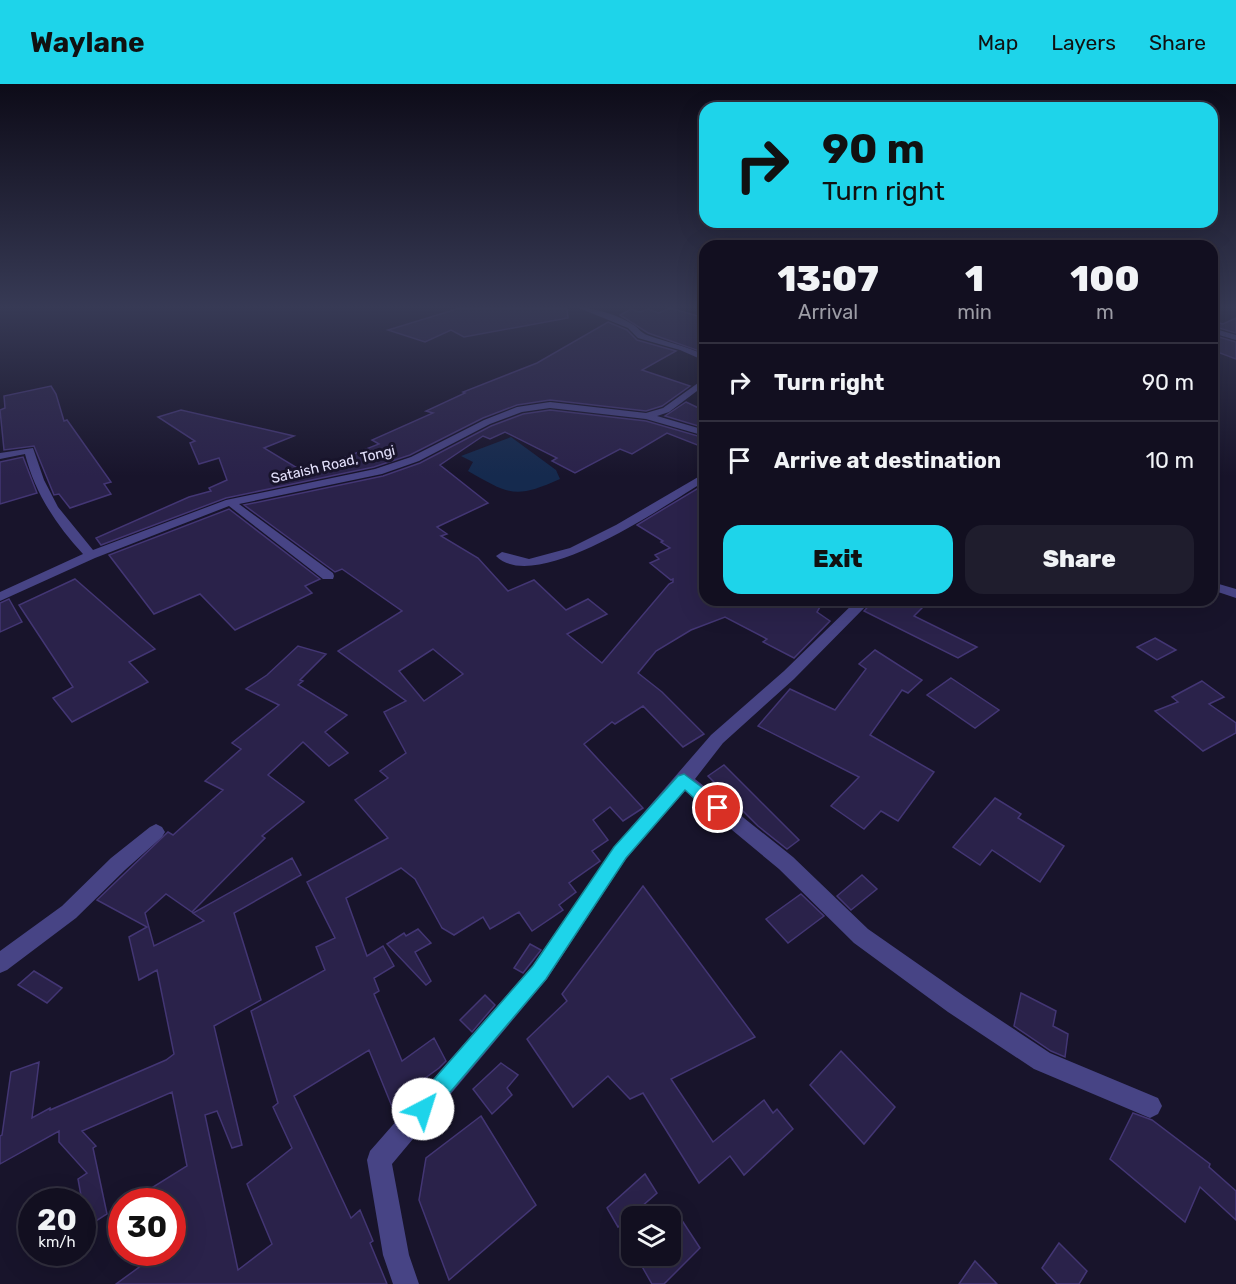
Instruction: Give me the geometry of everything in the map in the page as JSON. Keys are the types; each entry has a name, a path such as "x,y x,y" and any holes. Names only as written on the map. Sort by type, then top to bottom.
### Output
{"street":[{"path":"647,416 666,410 699,385"},
{"name":"Sataish Road, Tongi","path":"0,597 91,555 230,502 378,472 415,459 487,422 520,409 550,405 647,416 699,431"},
{"path":"0,456 29,450 34,473 46,498 75,538 91,555"},
{"path":"502,556 527,563 580,548 699,480"},
{"path":"230,502 328,576"},
{"path":"1218,588 1236,594"},
{"path":"406,1284 396,1255 379,1160 540,972 620,853 717,739 789,675 859,606"},
{"path":"684,780 786,863 861,936 956,1004 1042,1061 1150,1106"},
{"path":"0,963 69,912 118,864 156,832"}],"water":[{"path":"511,437 556,470 560,479 522,492 504,489 468,471 473,462 461,456"}],"building":[{"path":"534,364 653,364 642,370 690,386 662,406 646,411 550,400 517,405 483,418 410,455 374,467 226,498 101,545 96,538 189,497 211,491 209,488 227,480 219,458 199,464 190,443 195,441 158,417 181,410 294,436 264,448 299,469 303,474 379,444 372,440 433,413 426,411 465,393 463,392"},
{"path":"51,386 56,394 64,421 67,420 111,482 104,484 111,494 70,508 59,494 54,495 34,446 4,450 0,410 5,408 4,396"},
{"path":"686,402 699,408 699,426 665,416"},
{"path":"550,410 646,421 699,436 699,446 667,433 632,454 620,449 575,473 552,461 557,458 505,432 490,439 483,436 440,465 488,503 437,527 447,534 441,536 478,558 508,591 534,580 566,610 588,599 607,614 567,634 602,663 673,582 673,579 671,580 650,563 659,559 655,555 670,548 637,525 699,488 699,606 820,606 817,612 830,621 794,658 763,642 767,639 725,617 691,630 656,651 638,673 662,692 704,734 683,747 643,706 615,724 612,722 584,744 643,808 623,821 610,807 593,820 608,840 592,851 600,861 569,883 576,892 559,905 563,910 532,931 519,912 490,929 483,917 454,935 442,928 415,879 401,868 346,898 367,956 383,946 394,966 374,978 379,991 374,994 402,1061 434,1038 446,1061 413,1087 416,1095 393,1109 369,1050 294,1096 351,1218 360,1210 373,1241 370,1243 387,1284 116,1284 141,1266 186,1266 186,1188 152,1188 187,1166 172,1092 82,1131 96,1146 93,1148 107,1214 96,1221 96,1188 80,1188 78,1179 87,1173 59,1142 59,1131 0,1164 0,1136 2,1135 11,1072 39,1062 32,1118 50,1108 50,1110 166,1060 174,1054 157,970 139,980 129,937 147,927 97,900 168,832 173,835 223,790 205,781 241,749 232,743 279,705 246,689 267,675 298,646 326,654 300,680 303,681 298,685 347,715 325,732 348,753 329,766 303,742 268,775 304,802 262,836 265,838 192,912 166,894 145,913 154,946 204,921 193,913 292,858 301,875 234,913 261,1000 214,1026 242,1145 232,1148 217,1111 205,1115 238,1270 272,1244 247,1184 292,1148 273,1107 278,1103 251,1011 325,970 316,947 335,938 307,882 388,838 355,800 388,778 380,771 406,753 384,712 406,701 338,651 402,611 342,569 335,572 244,505 383,476 420,463 491,426 523,414","holes":["433,649 463,674 424,701 399,671"]},
{"path":"23,457 37,493 0,504 0,462"},
{"path":"229,509 320,579 305,586 312,593 235,630 200,594 154,614 109,555"},
{"path":"75,579 155,649 129,662 148,682 72,722 53,698 73,687 19,605"},
{"path":"9,599 22,622 0,632 0,603"},
{"path":"869,606 924,606 914,616 977,647 958,658 864,611"},
{"path":"1155,638 1176,650 1157,660 1137,647"},
{"path":"875,650 922,680 908,693 902,690 870,735 934,772 898,821 881,811 864,829 831,806 859,777 758,726 790,689 835,710 866,669 859,664"},
{"path":"951,678 999,710 975,728 927,695"},
{"path":"1202,681 1224,697 1209,704 1236,723 1236,733 1203,751 1155,711 1178,702 1172,697"},
{"path":"724,765 799,840 787,849 758,826 708,776"},
{"path":"995,798 1021,814 1018,818 1064,846 1040,882 992,850 980,865 953,847"},
{"path":"862,875 877,889 851,910 837,896"},
{"path":"643,886 755,1037 671,1079 713,1142 764,1100 773,1113 777,1109 793,1129 744,1175 730,1156 699,1183 643,1093 630,1099 608,1076 573,1107 527,1039 567,1001 562,994"},
{"path":"801,894 824,916 788,943 766,919"},
{"path":"418,929 431,943 415,952 431,981 426,985 387,944 404,933 406,936"},
{"path":"530,944 541,950 523,973 514,968"},
{"path":"34,971 62,988 47,1003 18,985"},
{"path":"1021,993 1056,1011 1053,1026 1068,1034 1065,1057 1051,1051 1014,1026"},
{"path":"485,995 495,1005 472,1032 460,1020"},
{"path":"841,1051 895,1107 864,1144 810,1085"},
{"path":"501,1063 518,1075 507,1088 512,1095 492,1114 473,1089"},
{"path":"1133,1113 1152,1120 1210,1164 1209,1167 1236,1191 1236,1220 1200,1187 1185,1222 1110,1159"},
{"path":"481,1116 536,1205 449,1280 419,1200 426,1158"},
{"path":"645,1174 657,1193 642,1206 621,1206 621,1224 618,1227 607,1208"},
{"path":"683,1222 700,1248 664,1284 652,1284 642,1266 681,1266 681,1224"},
{"path":"1059,1243 1087,1271 1079,1284 1057,1284 1042,1268"},
{"path":"975,1261 997,1284 959,1284"}],"route":[{"path":"423,1109 540,972 620,853 684,780 718,808"}]}
